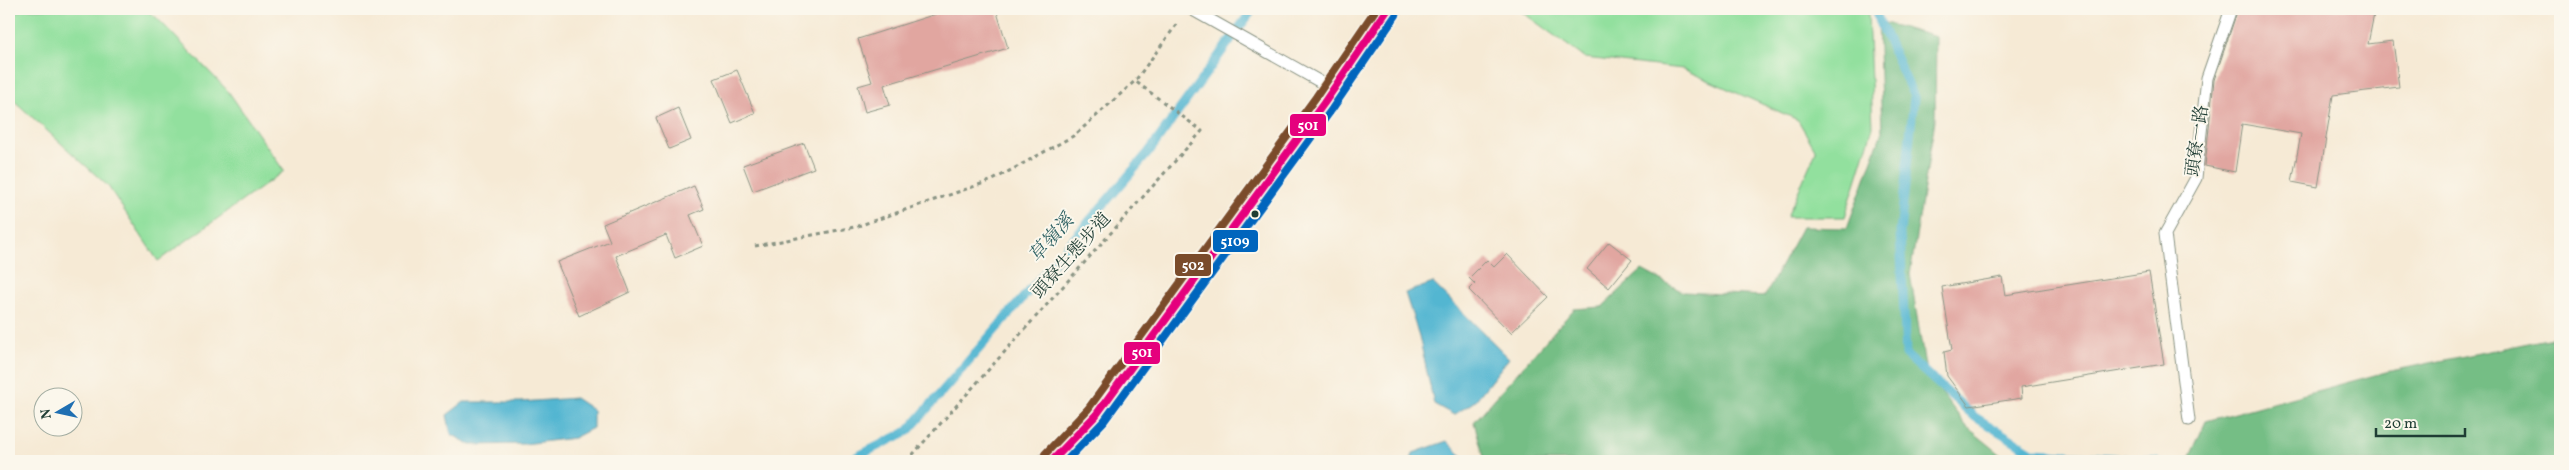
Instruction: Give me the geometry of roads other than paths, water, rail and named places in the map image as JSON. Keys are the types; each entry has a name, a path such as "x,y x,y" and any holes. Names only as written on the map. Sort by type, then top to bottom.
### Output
{"main road":[{"path":"1052,461 1096,415 1333,89 1388,9"}],"lane":[{"path":"1191,9 1333,89"},
{"name":"頭寮一路","path":"2189,420 2165,234 2196,178 2207,78 2231,9"}],"water":[{"path":"1433,283 1509,358 1475,401 1454,415 1434,404 1419,336 1405,293"},
{"path":"575,398 593,410 593,428 574,438 524,444 471,445 451,434 447,415 464,402 521,402"},
{"path":"1447,441 1467,461 1411,461 1413,453"}],"waterway":[{"name":"草嶺溪","path":"848,461 908,431 1148,153 1253,9"},
{"path":"1874,9 1914,97 1900,233 1906,355 1975,417 2034,453 2156,461"}]}
